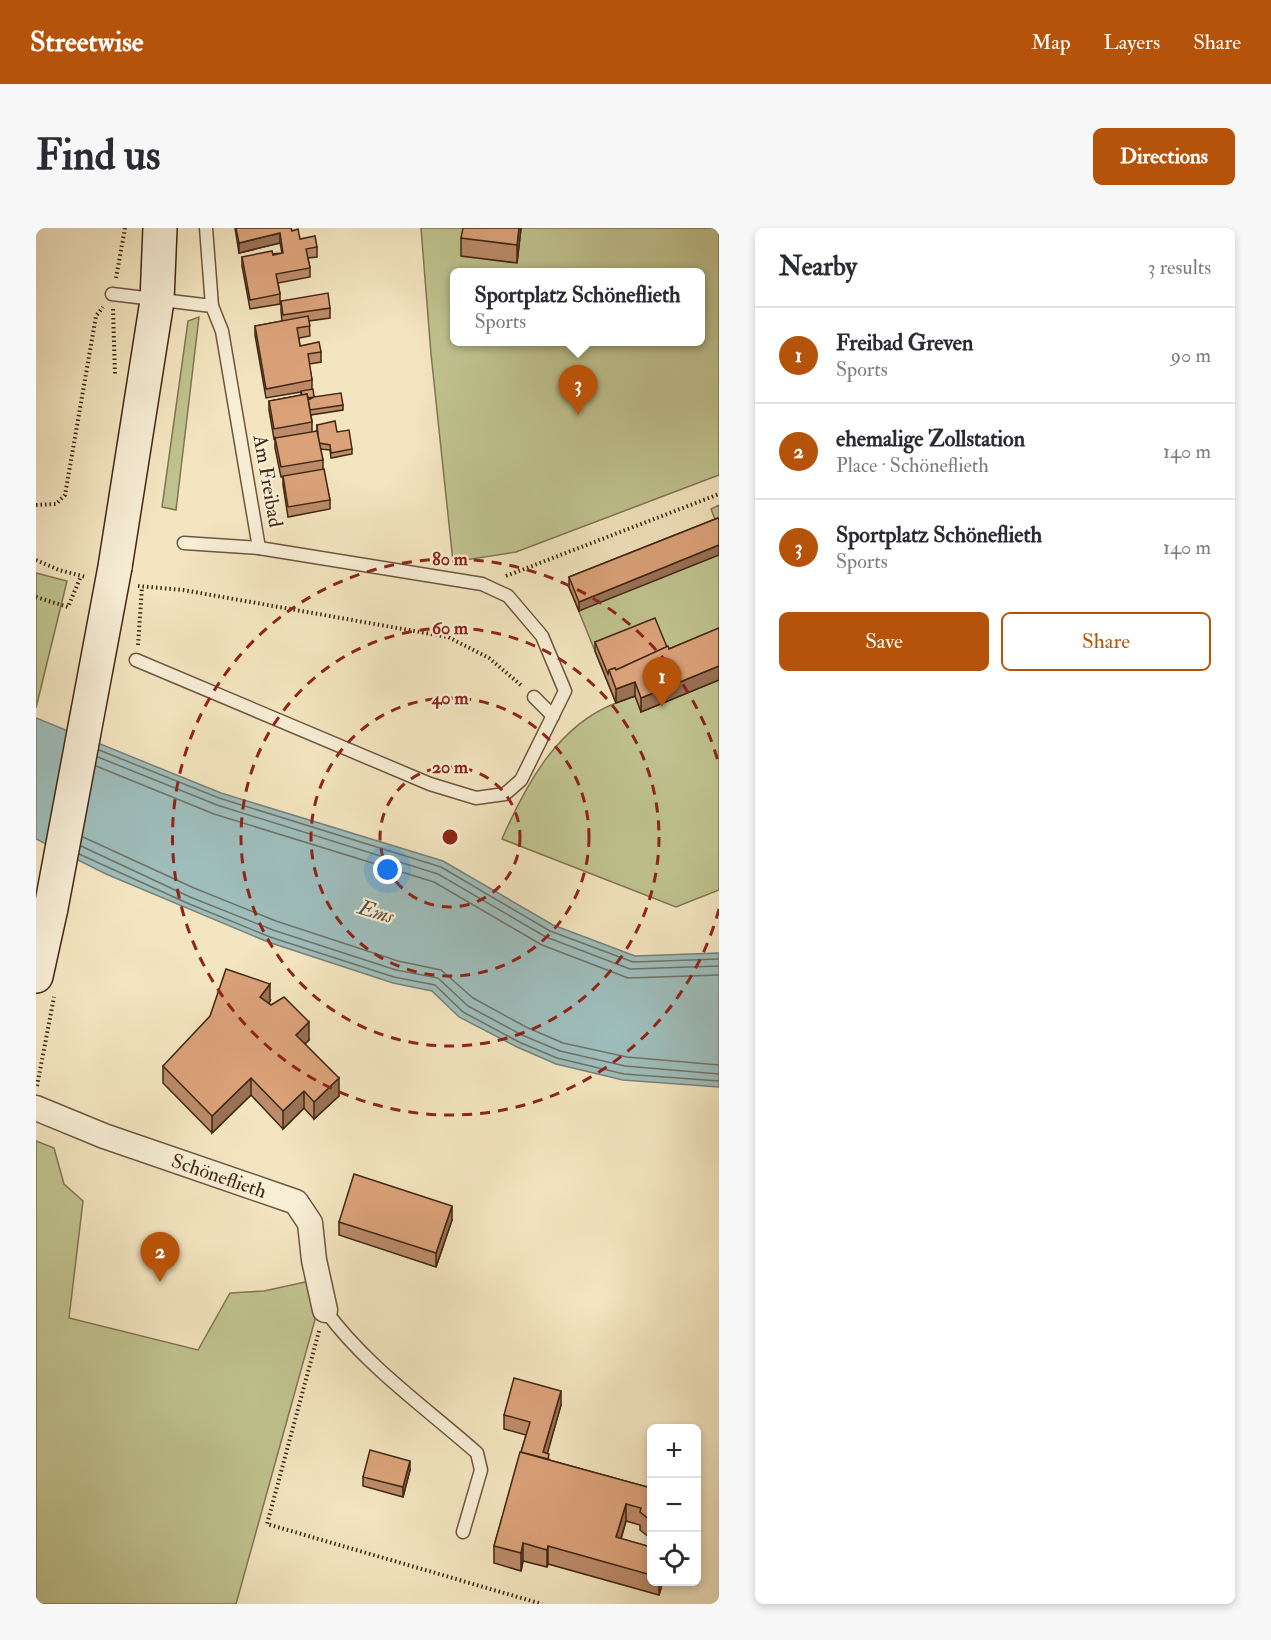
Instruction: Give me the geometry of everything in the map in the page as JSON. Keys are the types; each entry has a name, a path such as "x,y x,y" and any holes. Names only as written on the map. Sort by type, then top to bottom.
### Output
{"main road":[{"path":"45,986 51,908 116,567 157,300 160,228"}],"street":[{"name":"Schöneflieth","path":"36,1108 104,1136 296,1202 310,1223 314,1260 325,1310"}],"lane":[{"name":"Am Freibad","path":"136,660 430,784 476,798 505,794 521,780 565,691 542,636 507,596 482,584 259,548 222,332 212,306 206,228"},
{"path":"112,294 212,306"},
{"path":"184,543 259,548"},
{"path":"534,697 553,716"},
{"path":"325,1310 341,1332 378,1369 477,1453 481,1470 463,1532"}],"path":[{"path":"36,505 56,504 65,495 96,316 112,294 125,228"},
{"path":"482,584 719,494"},
{"path":"36,597 68,607 81,576"},
{"path":"136,660 142,587"},
{"path":"183,590 448,638 489,658 534,697"},
{"path":"36,1090 45,986"},
{"path":"325,1310 267,1524 542,1604"}],"green space":[{"path":"421,228 719,228 719,475 516,552 453,562 431,354"},
{"path":"199,317 176,510 162,507 188,321"},
{"path":"719,505 719,890 676,907 502,839 533,778 561,741 595,713 616,703 569,587 718,527 711,509"},
{"path":"36,573 67,581 36,708"},
{"path":"36,1141 54,1148 64,1184 83,1201 69,1318 198,1350 230,1293 264,1291 310,1281 316,1316 236,1604 36,1604"}],"water":[{"name":"Ems","path":"36,718 221,793 443,861 553,925 635,956 719,953 719,1087 623,1080 556,1064 459,1017 432,991 393,983 268,942 106,874 36,839"}],"building":[{"path":"236,228 291,228 292,231 298,229 300,239 315,236 317,247 306,249 310,268 276,274 280,294 250,300 242,257 272,251 273,255 283,253 280,233 239,243"},
{"path":"463,228 519,228 517,245 461,238"},
{"path":"328,293 330,308 283,315 281,301"},
{"path":"308,316 310,326 297,328 300,346 319,342 321,352 308,354 312,380 266,389 255,326"},
{"path":"313,389 314,397 308,398 307,394 302,395 301,391"},
{"path":"341,393 343,405 310,410 308,400"},
{"path":"307,394 312,422 274,429 269,401"},
{"path":"335,421 337,432 349,430 352,449 331,453 330,445 319,443 317,425"},
{"path":"317,431 323,460 281,467 275,438"},
{"path":"324,469 330,500 288,507 283,476"},
{"path":"718,518 719,545 579,602 569,577"},
{"path":"655,618 667,647 616,670 615,668 609,670 608,674 595,642"},
{"path":"719,628 719,666 641,698 635,682 616,689 609,670 615,668 616,670 668,646 669,649"},
{"path":"226,969 270,984 260,997 271,1005 284,997 309,1022 296,1035 339,1078 314,1102 304,1091 283,1111 251,1078 212,1116 163,1066 210,1016"},
{"path":"354,1174 452,1206 436,1253 339,1222"},
{"path":"514,1378 561,1391 543,1452 549,1454 548,1459 521,1452 530,1422 504,1415"},
{"path":"370,1450 410,1461 403,1487 363,1477"},
{"path":"520,1452 647,1487 647,1518 640,1512 641,1508 626,1504 616,1537 647,1546 647,1574 548,1546 547,1550 523,1543 521,1553 494,1546"}],"place":[{"name":"Sportplatz Schöneflieth","path":"578,415"},
{"name":"Freibad Greven","path":"662,707"},
{"name":"ehemalige Zollstation","path":"160,1282"}]}
